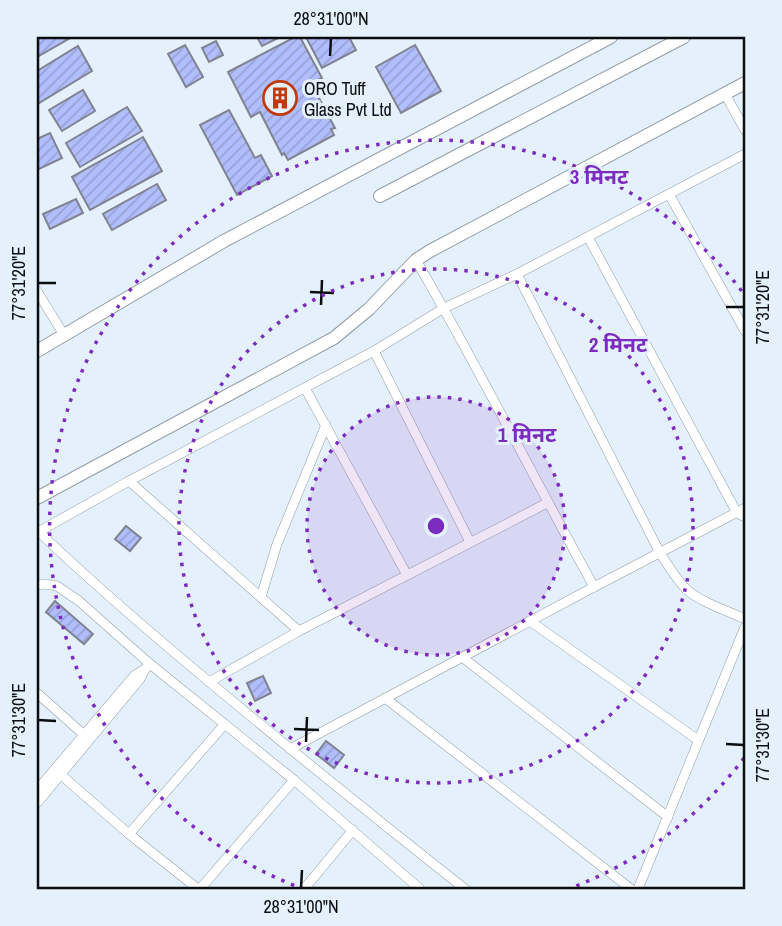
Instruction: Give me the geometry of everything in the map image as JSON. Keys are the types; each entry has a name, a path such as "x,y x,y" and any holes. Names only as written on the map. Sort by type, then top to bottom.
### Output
{"main road":[{"path":"37,351 224,241 611,37"},
{"path":"380,196 684,37"},
{"path":"37,498 334,338 369,309 416,260 430,251 745,83"}],"street":[{"path":"725,94 745,130"},
{"path":"465,889 290,749 73,565 37,531 374,351 444,309 517,274 745,154"},
{"path":"669,194 745,331"},
{"path":"290,749 594,587 743,513 588,237"},
{"path":"416,260 594,587"},
{"path":"517,274 660,553 688,591 745,619"},
{"path":"37,291 64,335"},
{"path":"374,351 470,542"},
{"path":"305,388 407,575"},
{"path":"261,597 277,544 326,425"},
{"path":"129,481 299,631"},
{"path":"209,681 299,631 547,503"},
{"path":"37,585 57,586 99,618 147,666 294,780 416,888"},
{"path":"530,621 698,740"},
{"path":"638,889 745,627"},
{"path":"462,657 668,817"},
{"path":"37,790 135,675 147,666"},
{"path":"37,803 140,679 147,666"},
{"path":"37,693 83,734"},
{"path":"385,698 631,889"},
{"path":"129,834 224,725"},
{"path":"60,774 129,834 199,889 294,780"},
{"path":"304,889 353,830"}],"building":[{"path":"37,37 72,37 37,57"},
{"path":"257,37 280,37 262,46"},
{"name":"ORO Tuff Glass Pvt Ltd","path":"295,37 300,37 322,78 311,83 335,128 331,129 334,135 288,160 284,153 282,155 260,112 251,117 228,72"},
{"path":"306,37 349,37 356,50 322,68"},
{"path":"216,41 223,55 209,62 202,48"},
{"path":"185,45 203,77 186,87 168,54"},
{"path":"415,45 441,91 401,113 376,67"},
{"path":"78,46 92,71 39,103 37,71"},
{"path":"83,90 95,111 62,131 49,110"},
{"path":"127,107 142,131 80,167 66,143"},
{"path":"229,110 255,158 261,155 272,176 237,195 200,125"},
{"path":"50,133 62,158 37,170 37,139"},
{"path":"143,137 162,171 90,210 72,177"},
{"path":"157,184 166,200 112,230 103,214"},
{"path":"76,199 83,213 50,229 43,214"},
{"path":"126,526 141,538 130,551 115,539"},
{"path":"55,601 93,634 84,644 46,612"},
{"path":"263,676 271,693 255,701 247,683"},
{"path":"326,741 344,755 334,768 316,754"}],"place":[{"name":"ORO Tuff Glass Pvt Ltd","path":"280,98"}]}
